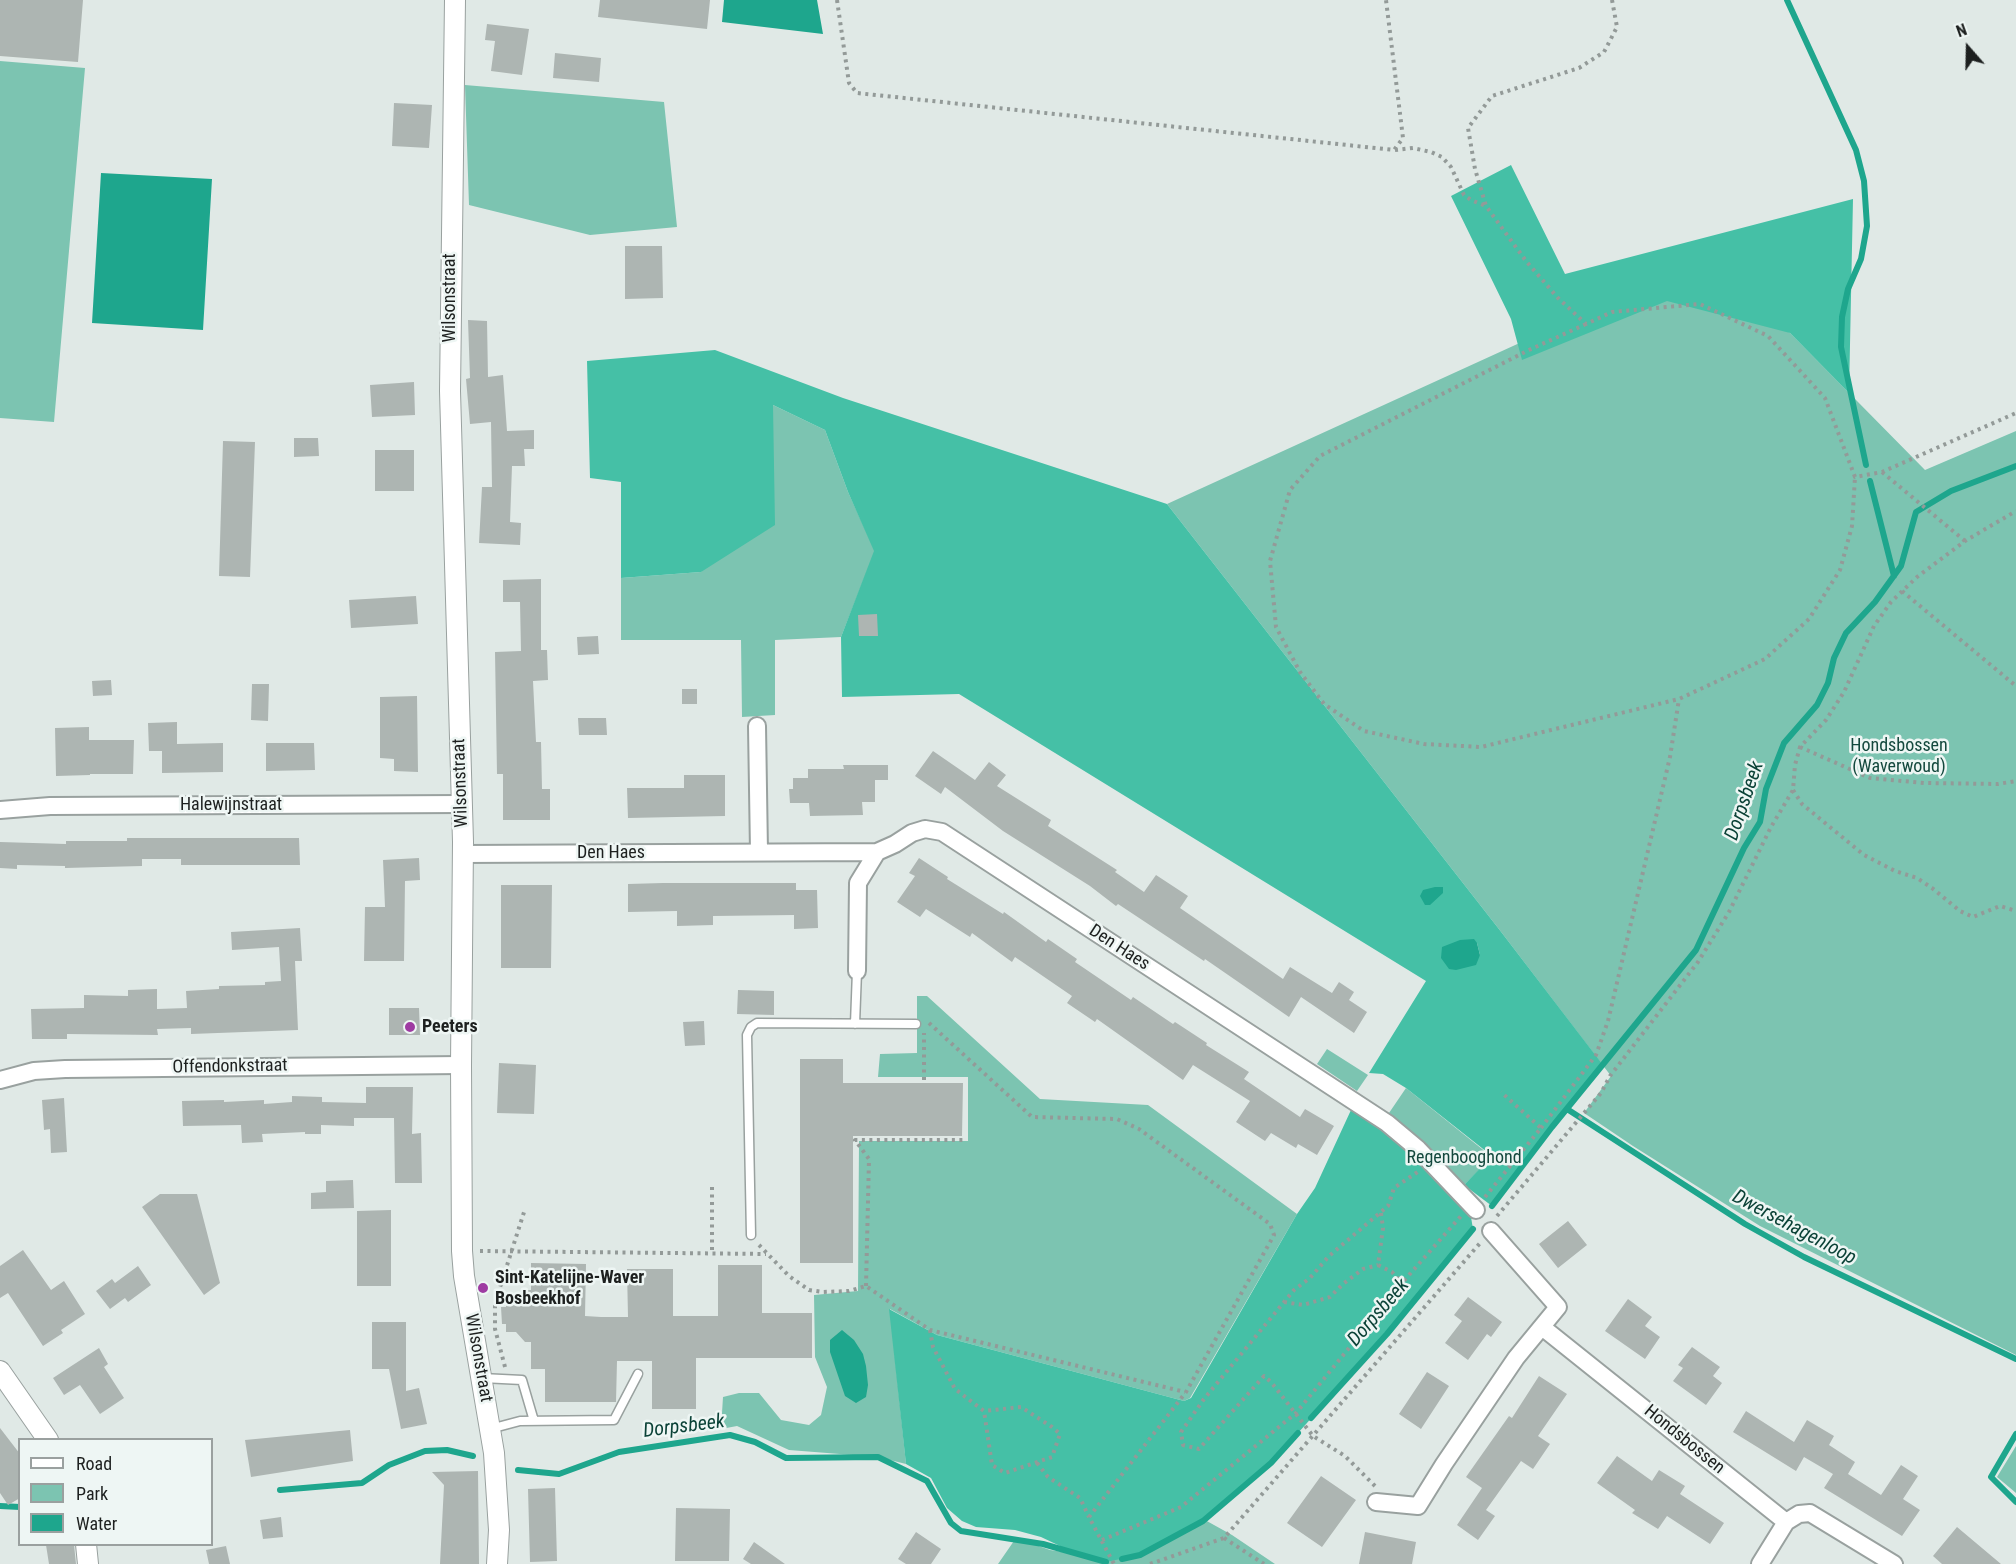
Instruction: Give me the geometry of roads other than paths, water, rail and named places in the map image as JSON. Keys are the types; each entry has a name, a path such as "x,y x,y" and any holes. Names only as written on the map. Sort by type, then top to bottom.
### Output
{"street":[{"name":"Wilsonstraat","path":"455,0 450,391 463,854 460,1065 462,1251 464,1276 494,1453 499,1530 497,1564"},
{"path":"757,726 759,852"},
{"name":"Halewijnstraat","path":"0,810 50,806 462,804"},
{"name":"Den Haes","path":"463,854 877,852 912,833 925,829 942,832 1356,1101 1401,1134 1431,1162 1473,1208"},
{"path":"857,971 858,883 877,852"},
{"name":"Offendonkstraat","path":"0,1080 34,1071 65,1069 460,1065"},
{"path":"1376,1502 1418,1506 1516,1358 1558,1308 1491,1231"},
{"name":"Hondsbossen","path":"1542,1327 1786,1522"},
{"path":"0,1371 47,1438"},
{"path":"1760,1564 1786,1522 1799,1514 1810,1513 1894,1564"},
{"path":"86,1546 88,1564"}],"lane":[{"path":"855,1024 857,971"},
{"path":"751,1235 747,1035 751,1027 757,1023 916,1024"},
{"path":"490,1429 520,1421 614,1420 638,1374"},
{"path":"482,1378 522,1380 534,1421"}],"water":[{"path":"724,0 817,0 823,34 722,22"},
{"path":"101,173 212,179 203,330 92,323"},
{"path":"1443,887 1443,893 1430,905 1425,905 1420,896 1423,890"},
{"path":"1474,939 1480,955 1476,965 1456,970 1449,969 1441,958 1442,947 1460,940"},
{"path":"842,1330 854,1340 863,1354 866,1366 868,1385 866,1397 856,1403 845,1396 830,1352 830,1340"}],"waterway":[{"path":"1787,0 1856,150 1864,181 1867,226 1861,259 1848,289 1842,317 1841,347 1866,465"},
{"name":"Dorpsbeek","path":"1492,1206 1552,1127 1696,950 1744,848 1760,822 1766,789 1784,743 1817,705 1828,683 1834,658 1846,633 1875,602 1901,566 1916,512 1951,491 2016,466"},
{"path":"1870,481 1894,576"},
{"name":"Dwersehagenloop","path":"1567,1109 1745,1224 1804,1257 2016,1359"},
{"name":"Dorpsbeek","path":"1311,1418 1387,1334 1473,1229"},
{"name":"Dorpsbeek","path":"1122,1559 1140,1555 1203,1521 1271,1463 1298,1433"},
{"name":"Dwersehagenloop","path":"2016,1434 1991,1477 2016,1502"},
{"name":"Dorpsbeek","path":"518,1470 559,1474 619,1452 730,1435 755,1442 786,1458 878,1457 927,1481 951,1523 961,1531 1043,1544 1106,1562"},
{"name":"Dorpsbeek","path":"280,1490 362,1483 389,1465 425,1451 447,1450 473,1456"},
{"name":"Dorpsbeek","path":"0,1506 18,1507"}],"place":[{"name":"Peeters","path":"410,1027"},
{"name":"Sint-Katelijne-Waver Bosbeekhof","path":"483,1288"}],"park label":[{"name":"Hondsbossen (Waverwoud)","path":"1899,756"},
{"name":"Regenbooghond","path":"1464,1158"}]}
